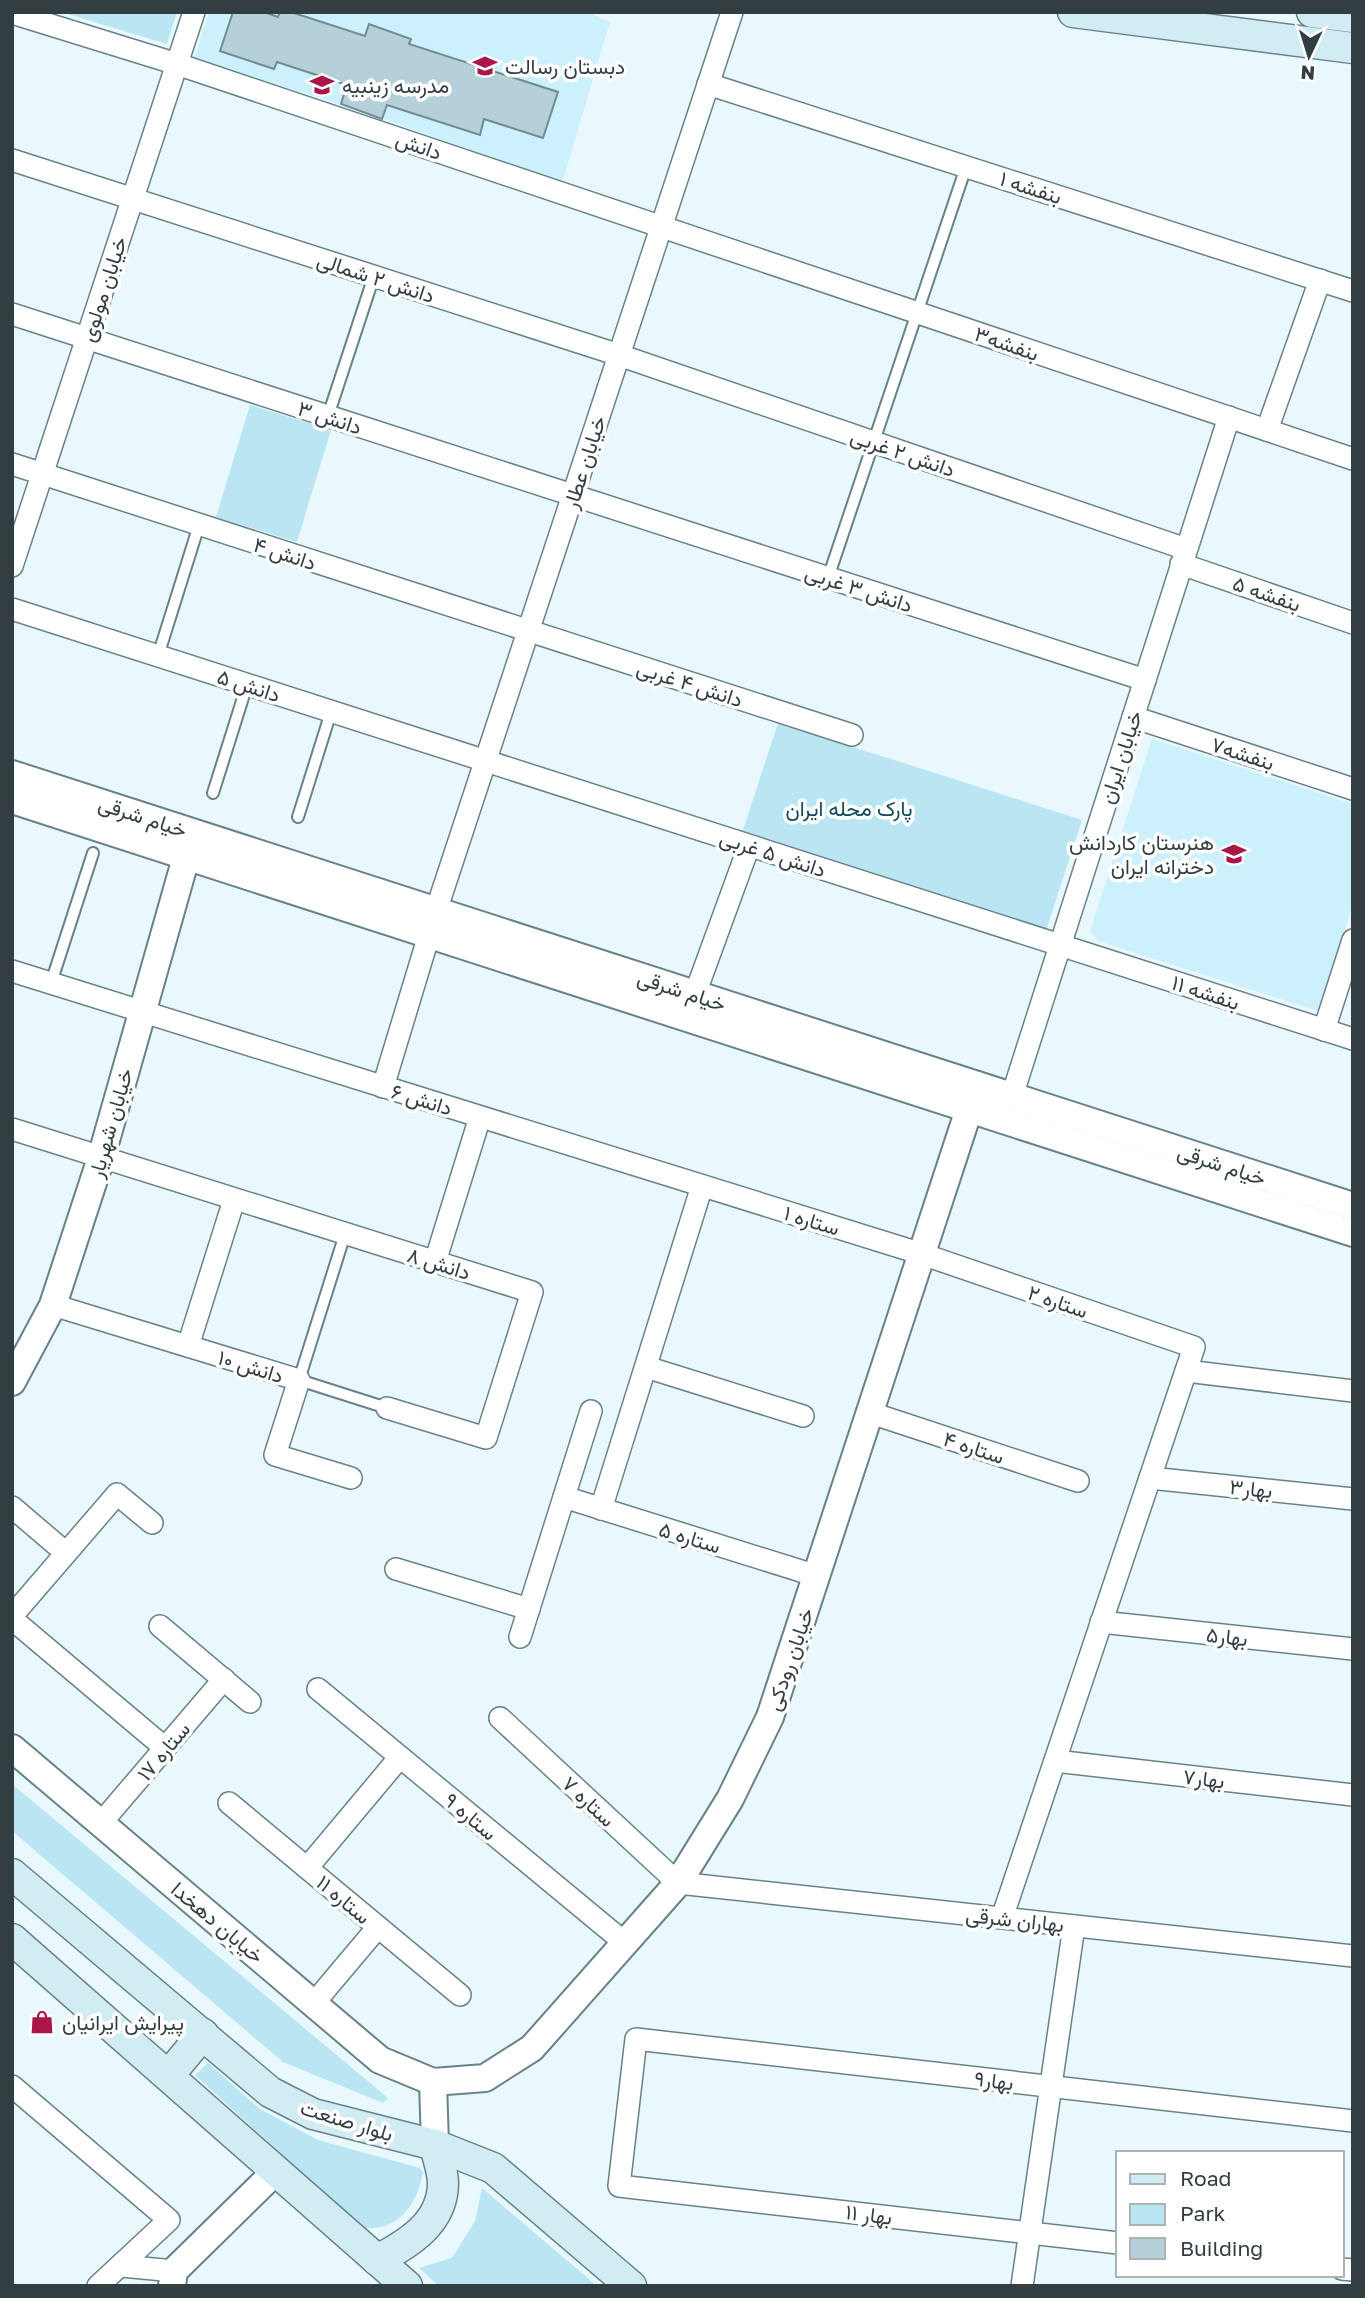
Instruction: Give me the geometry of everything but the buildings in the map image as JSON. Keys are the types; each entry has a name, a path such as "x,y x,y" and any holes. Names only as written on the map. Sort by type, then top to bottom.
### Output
{"main road":[{"path":"1073,12 1353,48"},
{"path":"1312,12 1353,17"},
{"name":"بلوار صنعت","path":"12,1874 270,2092 313,2114 435,2145 493,2168 631,2286"},
{"path":"12,1938 407,2286"},
{"path":"169,2075 203,2034"},
{"path":"377,2260 409,2244 434,2217 443,2183 435,2145"}],"street":[{"name":"خیابان مولوی","path":"12,566 194,12"},
{"name":"خیابان عطار","path":"383,1087 432,923 732,12"},
{"name":"دانش","path":"12,13 177,64 661,226"},
{"name":"بنفشه ۱","path":"708,83 1353,291"},
{"name":"دانش ۲ شمالی","path":"12,160 619,355"},
{"name":"بنفشه۳","path":"661,226 1353,459"},
{"path":"1267,430 1320,280"},
{"name":"دانش ۳","path":"12,314 573,495"},
{"name":"دانش ۲ غربی","path":"619,355 874,442 1184,557"},
{"name":"خیابان ایران","path":"1012,1096 1228,417"},
{"name":"دانش ۴","path":"12,464 528,630"},
{"name":"دانش ۳ غربی","path":"573,495 1144,680"},
{"name":"بنفشه ۵","path":"1184,557 1353,622"},
{"name":"دانش ۵","path":"12,609 485,761"},
{"name":"دانش ۴ غربی","path":"528,630 852,735"},
{"name":"بنفشه۷","path":"1133,717 1353,789"},
{"name":"دانش ۵ غربی","path":"485,761 1060,945"},
{"name":"خیام شرقی","path":"12,774 190,844 974,1097 1353,1233"},
{"name":"خیام شرقی","path":"12,800 190,844"},
{"name":"خیابان شهریار","path":"12,1382 53,1305 101,1158 190,844"},
{"path":"691,1006 749,846"},
{"path":"1324,1030 1352,942"},
{"name":"بنفشه ۱۱","path":"1060,945 1353,1039"},
{"name":"دانش ۶","path":"12,971 702,1186"},
{"name":"خیام شرقی","path":"974,1097 1012,1096 1353,1206"},
{"name":"خیابان رودکی","path":"433,2082 485,2078 532,2048 678,1883 730,1799 770,1717 974,1097"},
{"path":"435,1262 480,1117"},
{"name":"دانش ۸","path":"12,1129 532,1292 486,1438 387,1408"},
{"path":"601,1509 702,1186"},
{"name":"ستاره ۱","path":"702,1186 922,1254"},
{"path":"188,1346 234,1200"},
{"name":"ستاره ۲","path":"922,1254 1194,1347 1186,1371"},
{"name":"دانش ۱۰","path":"53,1305 299,1381 275,1455 351,1478"},
{"path":"646,1367 803,1416"},
{"path":"1002,1918 1186,1371 1353,1391"},
{"path":"520,1637 591,1411"},
{"name":"ستاره ۴","path":"871,1413 1078,1480"},
{"name":"بهار۳","path":"1150,1478 1353,1499"},
{"path":"152,1523 117,1494 12,1618 165,1748"},
{"name":"ستاره ۵","path":"564,1497 817,1576"},
{"path":"12,1507 66,1553"},
{"path":"396,1569 529,1609"},
{"name":"بهار۵","path":"1101,1622 1353,1649"},
{"path":"160,1626 250,1702"},
{"name":"ستاره ۱۷","path":"101,1823 224,1679"},
{"name":"ستاره ۹","path":"318,1689 625,1943"},
{"name":"ستاره ۷","path":"500,1718 678,1883"},
{"name":"خیابان دهخدا","path":"12,1748 380,2060 433,2082"},
{"path":"307,1868 400,1757"},
{"name":"بهار۷","path":"1055,1761 1353,1795"},
{"name":"ستاره ۱۱","path":"229,1803 460,1995"},
{"name":"بهاران شرقی","path":"678,1883 1353,1956"},
{"path":"1022,2286 1074,1926"},
{"path":"314,2003 378,1927"},
{"name":"بهار۹","path":"619,2186 636,2039 1353,2121"},
{"path":"433,2082 435,2145"},
{"path":"12,2086 169,2220 98,2286"},
{"path":"122,2266 173,2278 277,2171"},
{"name":"بهار ۱۱","path":"619,2186 1116,2243"}],"lane":[{"path":"828,578 966,167"},
{"path":"328,416 374,276"},
{"path":"158,656 199,525"},
{"path":"213,793 247,685"},
{"path":"298,817 331,712"},
{"path":"51,983 93,853"},
{"path":"345,1234 299,1381 387,1408"}],"shaded area":[{"name":"دبستان رسالت","path":"209,12 586,12 610,22 562,183 359,110 194,59"},
{"name":"هنرستان کاردانش دخترانه ایران","path":"1152,739 1353,804 1353,904 1318,1011 1098,941 1090,931"}],"green space":[{"path":"61,12 177,12 167,44"},
{"path":"250,405 331,430 297,542 216,517"},
{"name":"پارک محله ایران","path":"778,723 1082,820 1045,934 741,836"},
{"path":"12,1784 388,2098 383,2103 283,2062 12,1831"},
{"path":"208,2063 260,2109 318,2140 420,2168 423,2173 420,2185 410,2206 396,2221 375,2228 362,2228 195,2075"},
{"path":"482,2188 597,2286 439,2286 419,2268 452,2258 475,2221"}],"place":[{"name":"دبستان رسالت","path":"485,66"},
{"name":"مدرسه زینبیه","path":"322,85"},
{"name":"هنرستان کاردانش دخترانه ایران","path":"1234,854"},
{"name":"پیرایش ایرانیان","path":"42,2022"}]}
